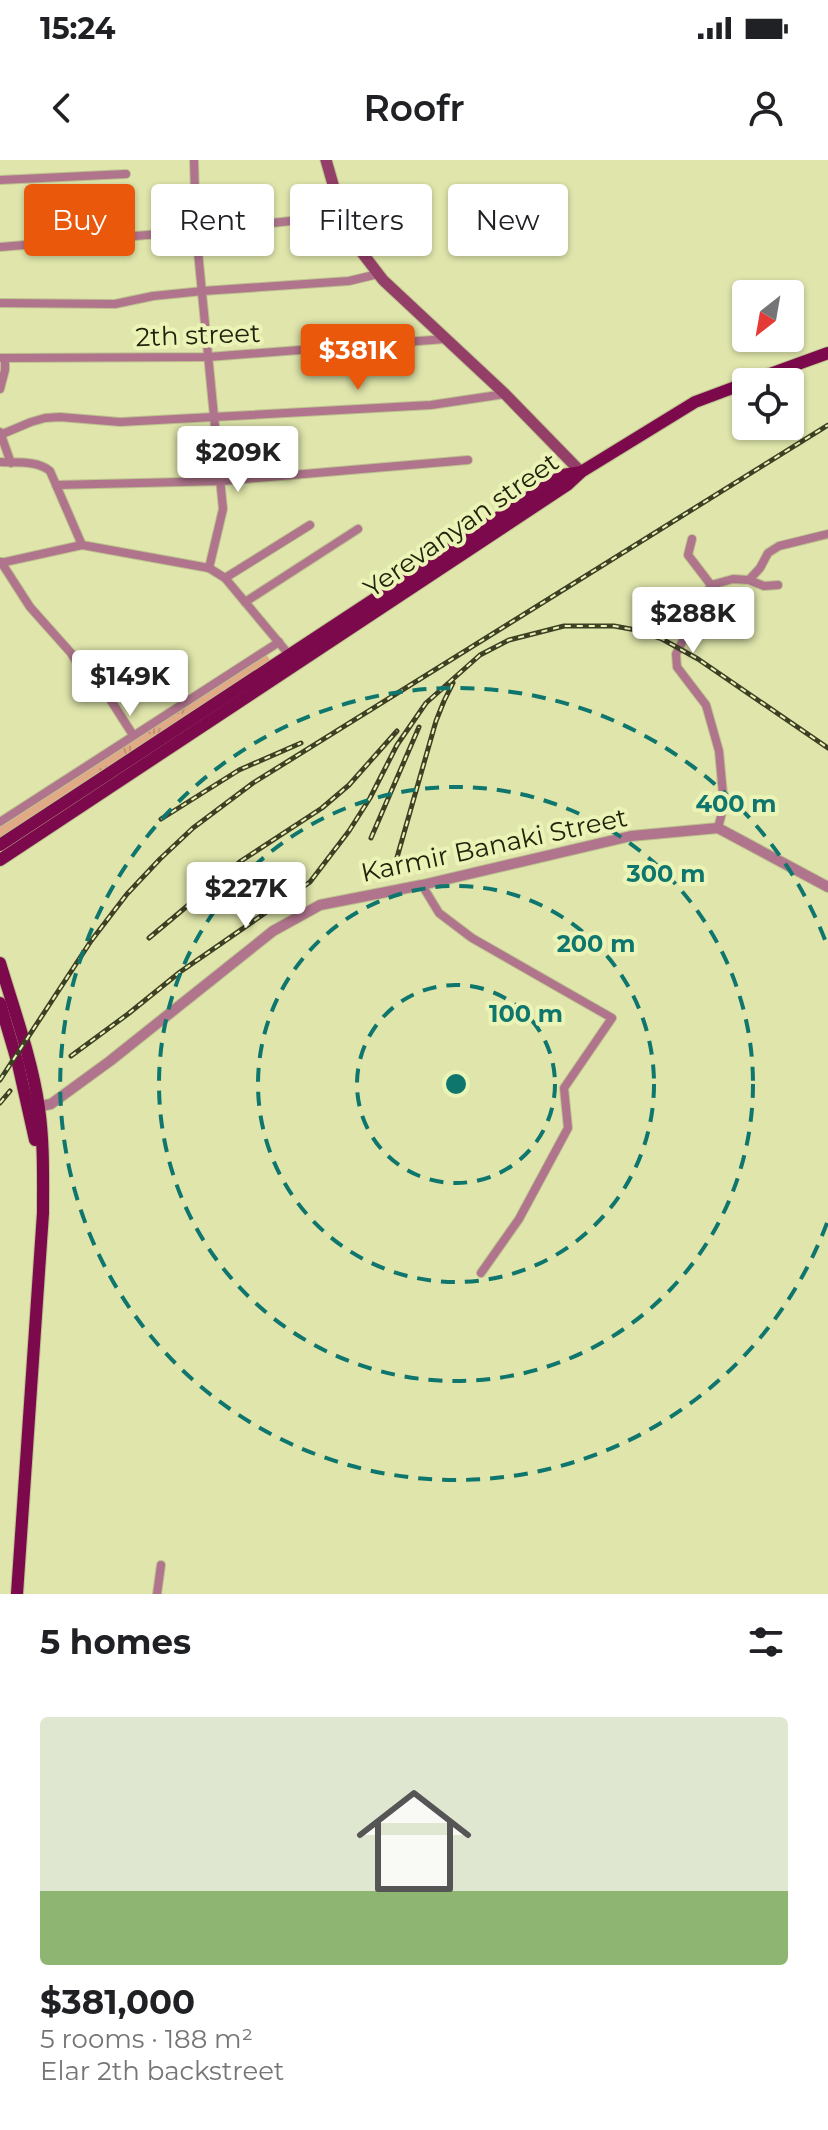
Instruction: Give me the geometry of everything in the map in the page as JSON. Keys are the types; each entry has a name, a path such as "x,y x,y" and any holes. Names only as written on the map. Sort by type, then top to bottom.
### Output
{"main road":[{"path":"326,160 333,184"},
{"path":"364,256 378,274 505,394 581,472"},
{"name":"Yerevanyan street","path":"786,368 828,353"},
{"name":"Yerevanyan street","path":"0,845 567,485 581,472 695,402 732,388"},
{"name":"Yerevanyan street","path":"0,860 292,659"},
{"path":"0,963 24,1044 43,1157 43,1213 17,1594"},
{"path":"0,1003 18,1064 35,1105 36,1202 10,1594"}],"street":[{"path":"194,160 195,184"},
{"path":"0,180 126,174"},
{"path":"0,247 151,235"},
{"path":"199,256 223,509 209,568"},
{"path":"0,303 115,304 203,291 349,281 378,274"},
{"name":"2th street","path":"2,358 208,357 445,339"},
{"path":"0,389 5,376 2,358"},
{"path":"11,463 0,434 45,418 120,422 431,405 505,394"},
{"path":"56,485 222,481 468,460"},
{"path":"0,462 44,466 50,471 82,545"},
{"path":"225,578 310,525"},
{"path":"245,602 358,529"},
{"path":"749,580 768,553 779,546 828,534"},
{"path":"692,539 688,555 711,585"},
{"path":"133,735 101,685 77,663 30,607 1,562 82,545 209,568 225,578 292,659"},
{"path":"778,585 764,586 749,580 733,579 711,585 676,654 677,667 706,705 719,751 724,805 718,828 828,887"},
{"path":"0,822 279,642"},
{"name":"Karmir Banaki Street","path":"35,1105 51,1104 273,931 320,905 560,855 631,836 718,828"},
{"path":"422,885 439,913 472,938 612,1018 564,1088 568,1128 519,1219 481,1273"},
{"path":"157,1594 161,1565"}],"green space":[{"path":"266,654 270,660 268,663 0,839 0,827 260,655"}],"railway":[{"path":"0,1080 91,941 127,894 193,828 253,783 828,425"},
{"path":"71,1056 180,972 310,882 349,831 397,745 426,703 480,655 509,640 564,626 614,626 636,630 662,639 698,659 828,748"},
{"path":"396,861 436,721 453,683"},
{"path":"371,838 419,727"},
{"path":"149,938 241,861 322,808 349,785 397,731"},
{"path":"161,819 239,770 301,743"},
{"path":"0,1103 10,1091"}]}
